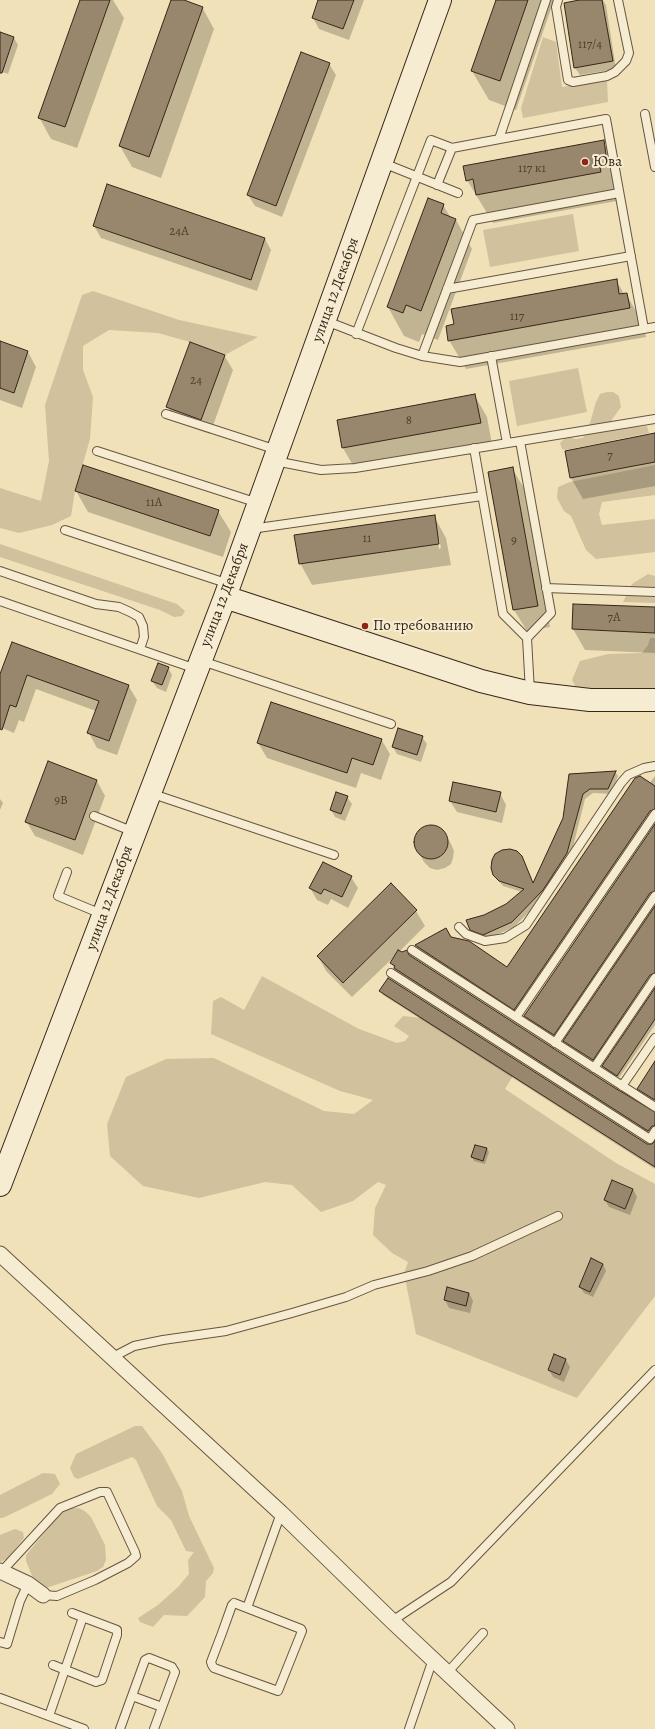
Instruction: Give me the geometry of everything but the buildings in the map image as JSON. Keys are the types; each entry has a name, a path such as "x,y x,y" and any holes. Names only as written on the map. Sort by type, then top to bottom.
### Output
{"main road":[{"name":"улица 12 Декабря","path":"0,1185 227,591 440,0"},
{"path":"227,591 481,681 530,693 590,700 655,700"}],"street":[{"path":"0,1254 111,1358 281,1513 392,1622 507,1729"},
{"path":"1,1571 28,1584 43,1595"}],"lane":[{"path":"499,139 546,0"},
{"path":"558,0 556,7 568,80 573,82 607,76 615,72 626,61 628,53 618,0"},
{"path":"645,114 655,168"},
{"path":"356,334 431,140 452,148 606,119 644,328"},
{"path":"437,185 452,148"},
{"path":"382,162 458,193"},
{"path":"422,356 473,220 619,193"},
{"path":"447,289 631,256"},
{"path":"325,320 356,334 422,356 460,362 655,326"},
{"path":"491,356 507,443"},
{"path":"166,414 276,456 321,470 355,468 655,418"},
{"path":"520,441 551,613 527,638"},
{"path":"474,448 503,614 527,638 530,693"},
{"path":"97,451 258,504"},
{"path":"250,529 482,496"},
{"path":"65,530 227,591"},
{"path":"0,571 96,604 119,607 139,617 143,626 144,637 140,649"},
{"path":"546,588 655,592"},
{"path":"0,601 140,649 199,665 391,724"},
{"path":"459,927 466,934 486,941 505,938 526,925 628,775 644,768 655,766"},
{"path":"150,793 334,856"},
{"path":"516,1017 655,814"},
{"path":"94,816 135,832"},
{"path":"67,872 58,896 104,915"},
{"path":"555,1043 655,896"},
{"path":"412,950 655,1107"},
{"path":"391,974 650,1139 655,1131"},
{"path":"594,1068 655,978"},
{"path":"622,1086 655,1038"},
{"path":"111,1358 134,1346 163,1340 226,1331 339,1299 374,1284 428,1271 472,1256 558,1216"},
{"path":"392,1622 451,1582 655,1370"},
{"path":"1,1571 60,1508 100,1492 107,1492 136,1556 128,1563 96,1580 56,1596 43,1595"},
{"path":"247,1608 281,1513"},
{"path":"0,1642 6,1644 20,1601 28,1584"},
{"path":"233,1604 247,1608 301,1629 302,1631 278,1691 214,1668 212,1665 211,1662 233,1604"},
{"path":"53,1665 96,1682 102,1680 117,1635 116,1630 72,1613"},
{"path":"49,1716 83,1617"},
{"path":"447,1673 483,1633"},
{"path":"120,1729 145,1660 149,1658 172,1667 175,1672 154,1729"},
{"path":"409,1729 433,1659"},
{"path":"132,1696 162,1707"},
{"path":"0,1698 84,1729"}],"shaded area":[{"path":"543,37 556,42 562,87 607,80 608,102 523,118 521,108"},
{"path":"573,214 579,251 490,267 483,230"},
{"path":"93,291 179,320 258,337 225,355 190,342 158,333 109,330 83,346 83,370 93,397 90,439 75,491 71,516 52,525 19,533 0,528 0,488 41,501 49,461 45,405 82,295"},
{"path":"578,368 587,412 517,426 509,381"},
{"path":"613,392 619,396 621,407 611,421 613,429 647,426 649,433 566,450 562,449 560,443 566,437 576,439 583,438 600,394"},
{"path":"655,465 655,495 602,502 599,514 602,525 655,519 655,552 596,559 586,550 571,516 564,511 557,498 558,487 570,482"},
{"path":"0,544 177,604 185,611 182,616 174,617 160,610 0,557"},
{"path":"648,574 655,576 655,603 623,602 632,584"},
{"path":"650,638 655,638 655,693 579,693 572,680 580,661 608,654 642,653 648,645"},
{"path":"262,976 359,1029 397,1043 405,1041 409,1036 394,1026 403,1016 422,1018 513,1076 505,1089 616,1163 655,1184 655,1296 577,1398 416,1334 404,1273 408,1262 392,1253 373,1235 375,1208 386,1185 378,1182 353,1201 321,1212 292,1185 265,1182 199,1198 143,1186 110,1156 107,1124 126,1077 166,1059 214,1058 324,1111 354,1114 373,1100 340,1091 211,1034 213,1001 221,997 244,1010"},
{"path":"135,1426 142,1426 162,1453 182,1491 189,1516 214,1568 213,1573 206,1581 205,1597 187,1616 164,1615 153,1627 140,1622 138,1618 158,1605 178,1587 189,1574 188,1560 194,1552 186,1551 171,1520 157,1506 136,1460 132,1457 78,1479 74,1477 70,1468 76,1454"},
{"path":"43,1473 55,1474 60,1484 52,1494 3,1518 0,1518 0,1495"},
{"path":"72,1508 79,1508 91,1517 105,1545 106,1560 103,1567 97,1571 46,1588 33,1578 26,1561 26,1555 61,1513"},
{"path":"15,1529 23,1532 24,1538 7,1559 0,1562 0,1535"}],"place":[{"name":"Юва","path":"585,162"},
{"name":"По требованию","path":"365,626"}]}
